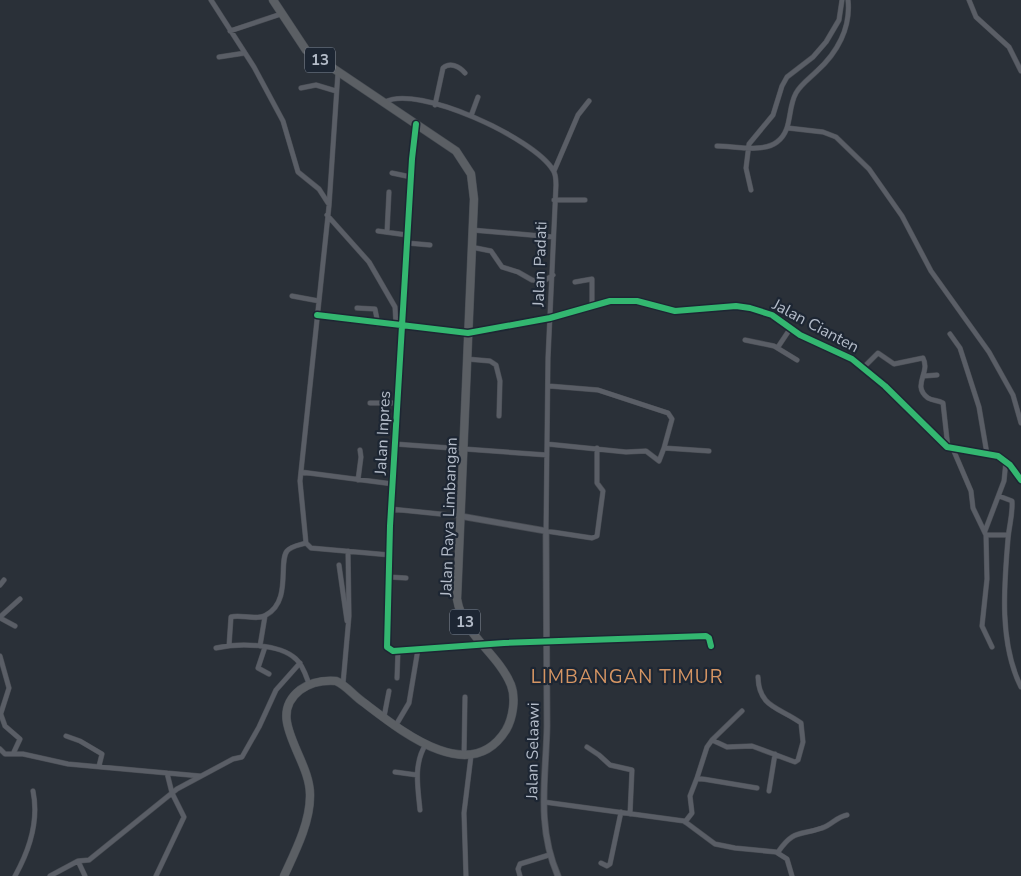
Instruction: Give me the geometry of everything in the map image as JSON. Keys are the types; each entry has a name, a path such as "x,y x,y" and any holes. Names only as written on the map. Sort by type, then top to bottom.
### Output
{"highway":[{"name":"Jalan Raya Limbangan","path":"273,0 306,50 456,152 468,166 474,190 457,599 462,619 503,670 511,686 513,705 509,724 498,741 488,750 467,755"},
{"path":"284,876 308,814 310,796 307,770 286,727 285,714 294,695 309,684 329,680 342,685 384,717 426,744 446,753 467,755"}],"street":[{"path":"211,0 245,53 283,121 298,172 319,189 329,205"},
{"path":"752,190 746,168 748,147 773,114 782,86 788,77 813,57 832,32 839,20 842,0"},
{"path":"717,146 765,147 776,143 788,128 792,102 797,90 826,62 844,34 849,13 848,0"},
{"path":"969,0 976,16 1009,47 1021,71"},
{"path":"230,31 281,14"},
{"path":"219,57 245,53"},
{"path":"435,105 442,68 447,65 456,66 464,73"},
{"path":"338,72 329,205 300,492 306,543 311,548 390,555"},
{"path":"300,88 316,85 336,91"},
{"path":"471,116 478,97"},
{"path":"383,103 395,98 435,105 471,116 514,136 538,153 554,171 578,115 589,101"},
{"name":"Jalan Inpres","path":"398,651 390,650 388,647 389,577 410,177 416,124"},
{"path":"788,128 823,132 836,136 848,145 869,168 902,216 931,271 989,352 1013,394 1021,423"},
{"name":"Jalan Padati","path":"546,531 550,318 556,184 554,171"},
{"path":"392,173 410,177"},
{"path":"387,232 388,192"},
{"path":"554,200 585,200"},
{"path":"327,214 369,262 395,306 396,325"},
{"path":"472,230 553,237"},
{"path":"378,231 407,235"},
{"path":"407,243 430,245"},
{"path":"471,247 491,251 502,267 514,270 532,280 544,281 553,274"},
{"path":"574,282 592,279 592,304"},
{"path":"292,296 319,301"},
{"name":"Jalan Cianten","path":"317,315 378,324 468,333 550,318 592,304 628,300 675,311 743,306 772,315 790,328 841,353 863,368 951,448"},
{"path":"357,308 375,309 378,324"},
{"path":"778,348 790,328"},
{"path":"950,334 960,348 979,407 987,454"},
{"path":"745,340 778,348 797,360"},
{"path":"863,368 878,353 894,364 921,358 925,363 924,376 920,383 922,390 929,398 939,401 944,406 951,448 971,491 973,508 986,533"},
{"path":"467,359 490,361 496,365 500,381 500,416"},
{"path":"924,376 937,374"},
{"path":"548,444 635,452 646,451 658,461 664,448 672,419 668,413 598,390 549,386"},
{"path":"370,403 397,403"},
{"path":"395,444 464,447 547,455"},
{"path":"392,509 460,516 595,538 598,534 603,491 598,483 597,448"},
{"path":"664,448 709,451"},
{"path":"951,448 987,454 1006,461 1021,480"},
{"path":"358,480 362,457 360,450"},
{"path":"992,647 989,636 982,626 987,578 986,533 1006,475 1006,461"},
{"path":"301,472 393,484"},
{"path":"999,496 1012,501 1008,535 1005,615 1014,669 1021,687"},
{"name":"Jalan Selaawi","path":"546,531 547,642 544,832 549,855 558,876"},
{"path":"986,533 1008,535"},
{"path":"228,646 231,617 265,616 272,610 283,588 287,551 306,543"},
{"path":"342,685 350,596 348,551"},
{"path":"339,566 348,622"},
{"path":"389,577 406,578"},
{"path":"0,585 4,580"},
{"path":"15,626 0,618 20,598"},
{"path":"265,616 258,668 269,674"},
{"path":"397,678 398,651 482,644 706,636 709,638 711,646"},
{"path":"216,648 262,646 293,657 300,663 309,684"},
{"path":"396,725 409,703 418,649"},
{"path":"0,656 9,688 0,712 5,726 20,739 13,754"},
{"path":"50,876 78,861 89,860 172,793 233,759 242,757 276,690 300,663"},
{"path":"712,740 727,747 749,745 795,762 798,760 803,742 802,725 764,700 758,690 758,677"},
{"path":"384,717 389,691"},
{"path":"465,697 467,755 464,813 466,876"},
{"path":"685,822 692,813 690,796 712,740 742,711"},
{"path":"66,736 80,741 102,754 99,766"},
{"path":"420,810 417,775 419,754 426,744"},
{"path":"587,747 610,765 632,770 630,814"},
{"path":"0,750 4,754 68,764 200,776"},
{"path":"769,790 775,754"},
{"path":"396,772 417,775"},
{"path":"156,876 184,821 184,814 172,793 167,773"},
{"path":"697,778 757,788"},
{"path":"16,876 24,862 32,838 33,791"},
{"path":"544,802 685,822 715,844 778,852 790,864 792,876"},
{"path":"602,863 607,866 610,864 621,812"},
{"path":"778,852 791,836 801,832 824,828 838,818 847,816"},
{"path":"520,876 520,864 549,855"},
{"path":"78,861 85,876"}],"cycle path":[{"path":"416,124 412,159 390,526 387,647 393,651 504,643 706,636 709,638 711,646"},
{"path":"317,315 468,333 550,318 610,301 637,301 675,311 736,306 750,308 772,315 800,335 852,359 885,386 947,447 998,456 1010,465 1021,480"}],"district":[{"name":"LIMBANGAN TIMUR","path":"627,676"}]}
